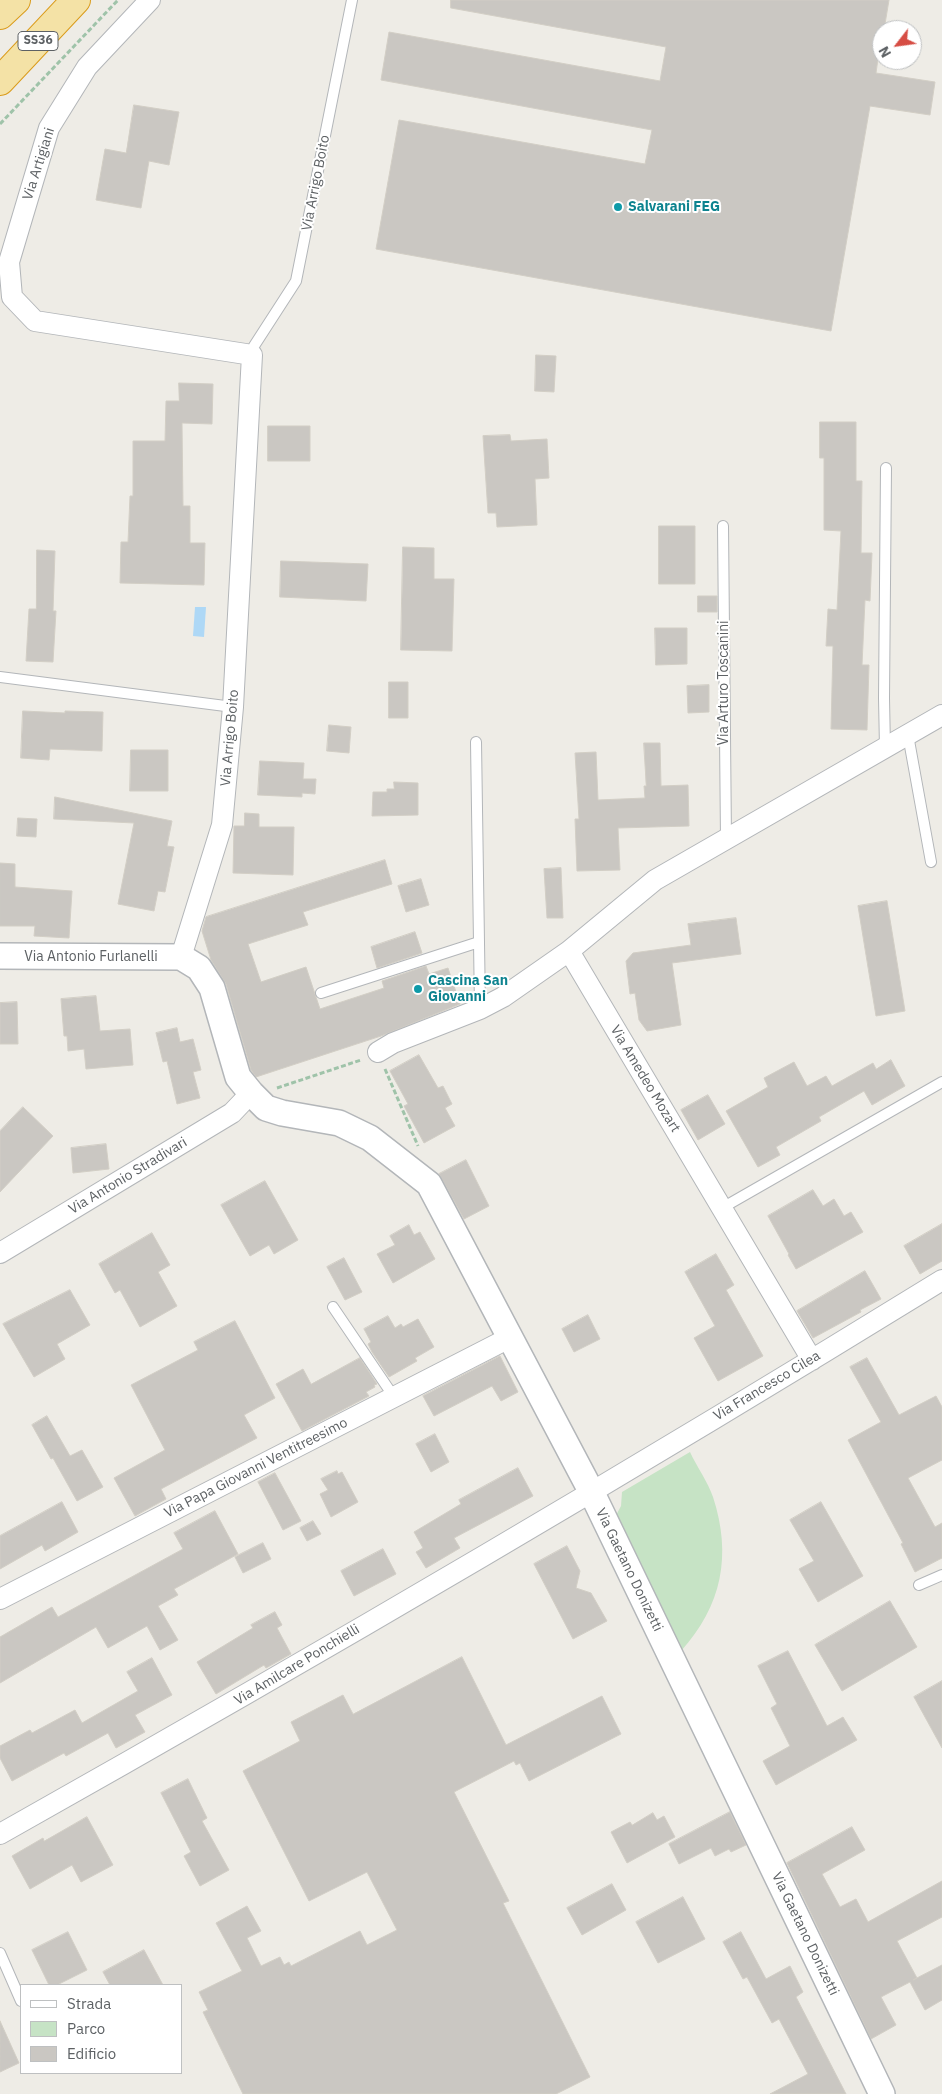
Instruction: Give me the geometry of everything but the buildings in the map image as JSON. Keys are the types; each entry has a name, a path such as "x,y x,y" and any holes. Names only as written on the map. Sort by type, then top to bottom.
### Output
{"highway":[{"path":"0,16 16,0"},
{"name":"SS36","path":"0,81 76,0"}],"street":[{"name":"Via Artigiani","path":"150,0 87,67 49,128 9,262 12,297 35,321 252,355"},
{"name":"Via Arrigo Boito","path":"182,957 222,824 233,706 252,355"},
{"path":"378,1052 393,1042 480,1009 503,997 569,951 656,880 942,715"},
{"name":"Via Amedeo Mozart","path":"569,951 812,1360"},
{"name":"Via Antonio Furlanelli","path":"0,956 182,957"},
{"path":"182,957 199,968 212,988 238,1077 262,1091"},
{"name":"Via Gaetano Donizetti","path":"262,1091 266,1108 301,1117 340,1123 370,1138 429,1184 591,1491 882,2094"},
{"name":"Via Antonio Stradivari","path":"0,1253 232,1112 262,1091"},
{"name":"Via Francesco Cilea","path":"591,1491 812,1360 942,1280"},
{"name":"Via Papa Giovanni Ventitreesimo","path":"0,1600 511,1337"},
{"name":"Via Amilcare Ponchielli","path":"0,1834 246,1696 591,1491"}],"lane":[{"name":"Via Arrigo Boito","path":"252,355 254,346 296,281 352,0"},
{"path":"885,748 886,468"},
{"name":"Via Arturo Toscanini","path":"723,526 726,840"},
{"path":"0,677 233,706"},
{"path":"908,735 931,862"},
{"path":"476,742 480,1009"},
{"path":"321,993 478,942"},
{"path":"722,1208 942,1082"},
{"path":"333,1307 394,1397"},
{"path":"919,1585 942,1575"},
{"path":"0,1953 20,2000"}],"path":[{"path":"0,124 118,0"},
{"path":"262,1091 355,1063 378,1052 418,1148"}],"green space":[{"path":"690,1452 713,1497 719,1518 722,1559 720,1579 706,1616 695,1634 681,1651 615,1517 621,1506 622,1492"}],"water":[{"path":"195,607 206,607 204,637 193,636"}],"place":[{"name":"Salvarani FEG","path":"618,207"},
{"name":"Cascina San Giovanni","path":"418,989"}]}
